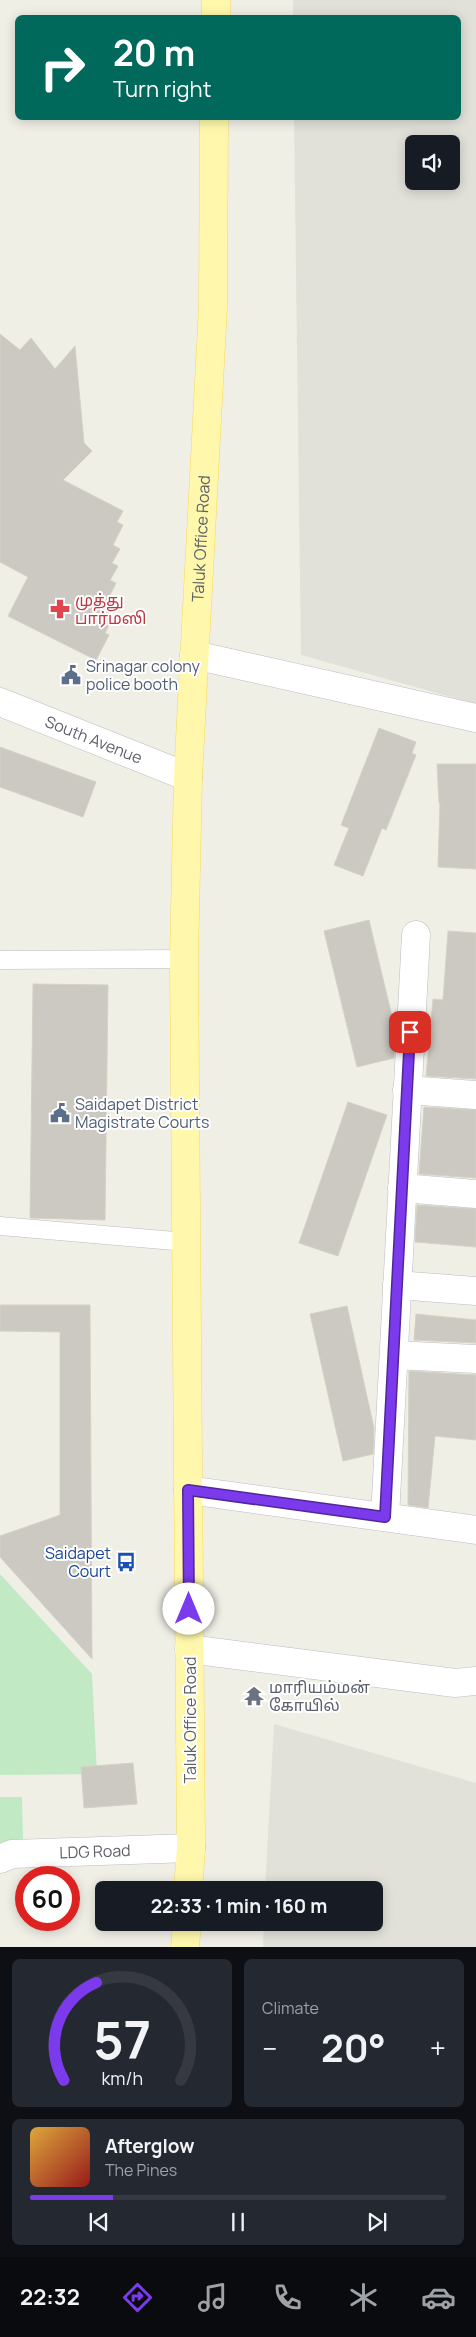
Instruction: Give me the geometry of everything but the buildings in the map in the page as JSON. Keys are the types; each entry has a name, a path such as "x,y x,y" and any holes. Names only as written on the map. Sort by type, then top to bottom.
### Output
{"main road":[{"path":"216,0 216,15"},
{"name":"Taluk Office Road","path":"188,1881 190,1848 184,959 188,777 212,307 214,120"},
{"path":"185,1947 186,1931"}],"street":[{"path":"194,655 476,718"},
{"name":"South Avenue","path":"0,702 188,777"},
{"path":"385,1517 416,935"},
{"path":"407,1090 476,1095"},
{"path":"402,1188 476,1194"},
{"path":"397,1284 476,1291"},
{"path":"394,1355 476,1359"},
{"path":"188,1490 476,1530"},
{"path":"189,1649 455,1683 476,1681"},
{"name":"LDG Road","path":"0,1859 12,1854 190,1848"}],"lane":[{"path":"0,960 184,959"},
{"path":"0,1226 186,1242"}],"shaded area":[{"path":"293,0 476,0 476,704 301,655 294,120 461,120 461,15 293,15"},
{"path":"274,1724 476,1783 476,1947 263,1947 264,1931 383,1931 383,1881 265,1881"}],"green space":[{"path":"0,1574 92,1674 97,1774 0,1775"},
{"path":"0,1797 22,1797 23,1839 0,1846"}],"place":[{"name":"முத்து பார்மஸி","path":"60,609"},
{"name":"Srinagar colony police booth","path":"71,675"},
{"name":"Saidapet District Magistrate Courts","path":"60,1113"},
{"name":"Saidapet Court","path":"126,1562"},
{"name":"மாரியம்மன் கோயில்","path":"254,1696"}],"route":[{"path":"189,1609 188,1490 385,1517 410,1032"}]}
